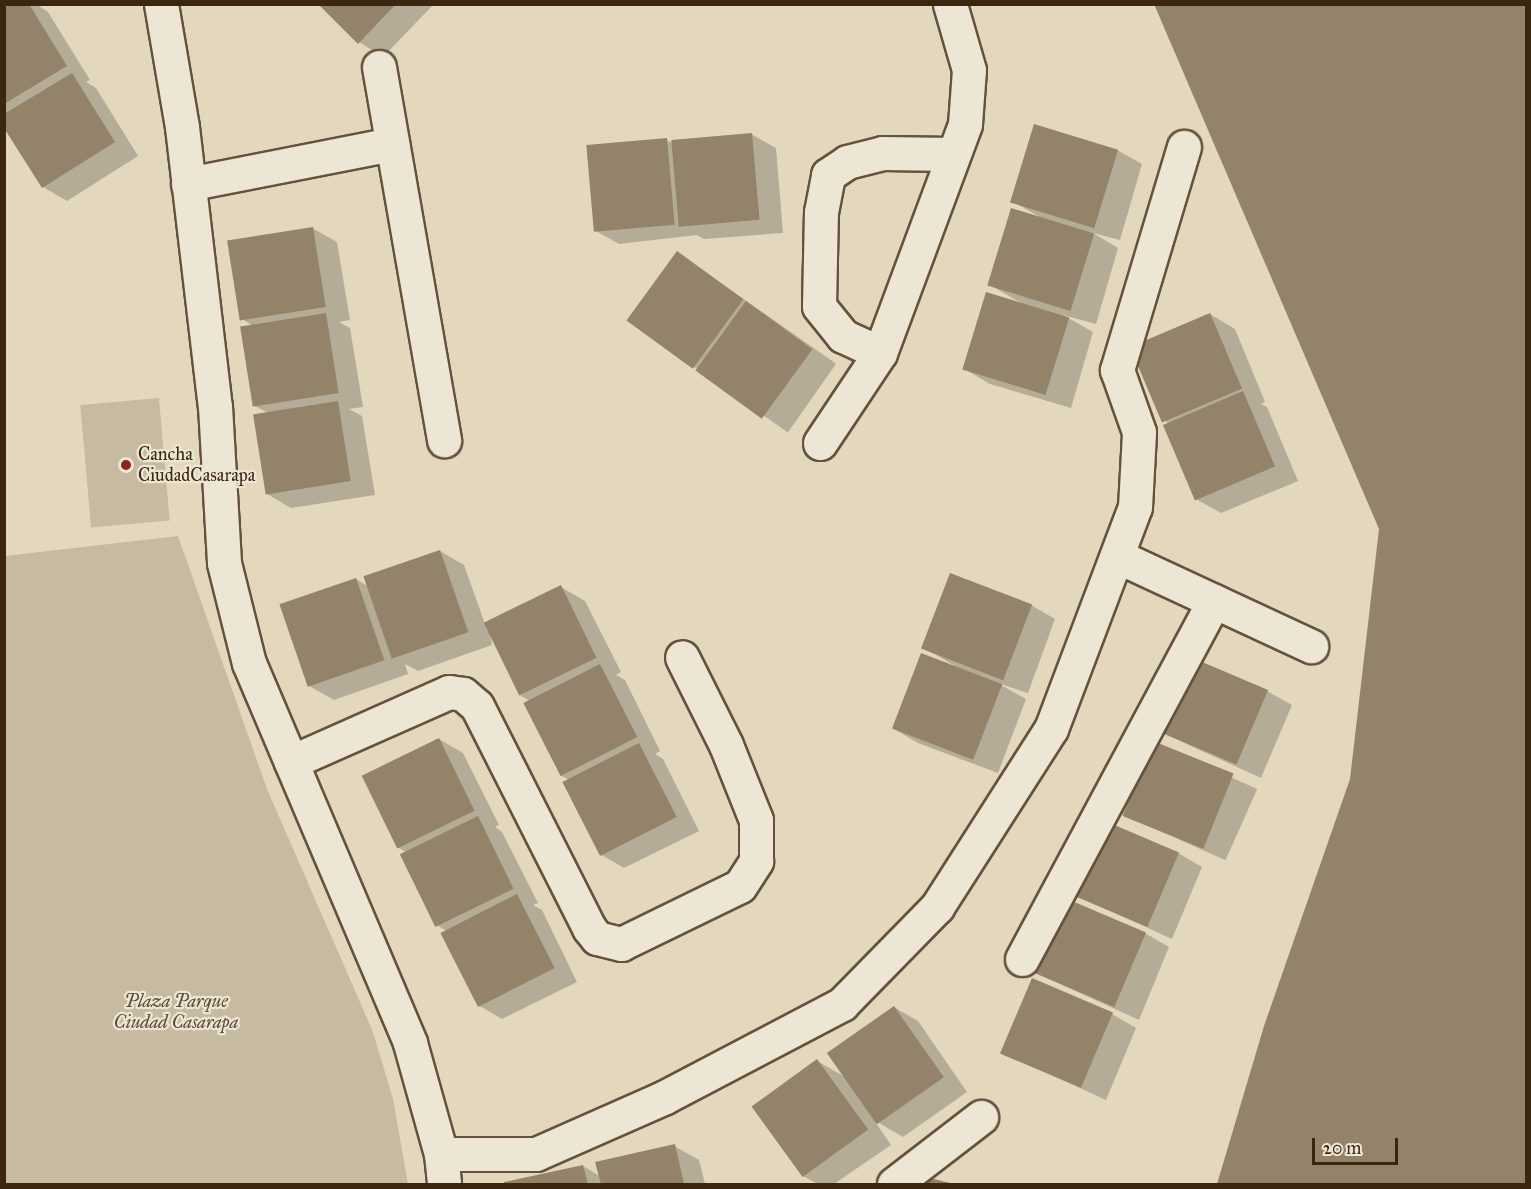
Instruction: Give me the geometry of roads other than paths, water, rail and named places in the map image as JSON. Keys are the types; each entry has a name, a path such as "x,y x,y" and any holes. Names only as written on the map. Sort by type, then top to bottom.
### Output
{"street":[{"path":"161,4 188,184 215,405 224,563 249,663 410,1043 442,1169 536,1154 665,1097 842,1004 937,907 1051,729 1119,557 1135,507 1139,432 1117,370 1184,147"},
{"path":"820,443 880,353 952,154 966,124 969,70 950,4"},
{"path":"379,67 444,440"},
{"path":"188,184 392,144"},
{"path":"880,353 843,336 819,306 821,212 828,175 847,162 882,153 952,154"},
{"path":"1119,557 1311,646"},
{"path":"1022,959 1214,601"},
{"path":"291,762 449,692 463,694 477,706 589,928 597,938 621,944 740,886 756,861 756,820 726,745 682,657"},
{"path":"894,1185 981,1117"}],"place":[{"name":"Cancha CiudadCasarapa","path":"126,465"}],"park label":[{"name":"Plaza Parque Ciudad Casarapa","path":"176,1012"}]}
